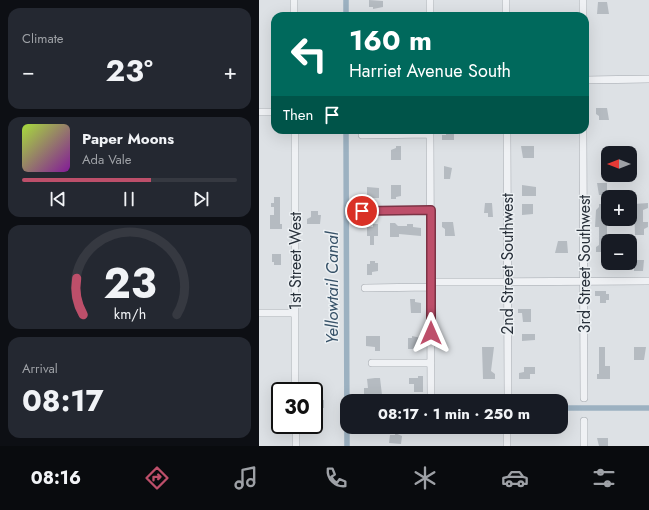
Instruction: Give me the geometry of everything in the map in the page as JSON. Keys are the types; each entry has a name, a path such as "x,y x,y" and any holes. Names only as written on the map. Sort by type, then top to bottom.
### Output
{"street":[{"path":"294,0 294,12"},
{"path":"430,0 430,12"},
{"path":"506,0 506,12"},
{"path":"583,0 583,12"},
{"path":"589,80 649,79"},
{"path":"259,112 271,112"},
{"name":"1st Street West","path":"295,134 295,382"},
{"path":"362,135 385,134"},
{"path":"430,134 431,394"},
{"name":"2nd Street Southwest","path":"507,134 508,394"},
{"name":"3rd Street Southwest","path":"583,134 584,398"},
{"path":"362,211 431,210"},
{"path":"365,288 507,281 649,281"},
{"path":"259,313 295,313"},
{"path":"372,363 431,363"},
{"path":"584,421 584,446"},
{"path":"295,434 296,446"},
{"path":"507,434 507,446"}],"building":[{"path":"369,0 383,1 383,7 373,9 373,7 369,7"},
{"path":"598,2 607,2 609,14 597,14"},
{"path":"596,108 607,108 609,120 599,120 599,116 596,114"},
{"path":"454,134 454,140 442,140 442,135"},
{"path":"396,146 401,146 401,160 391,160 391,150 396,148"},
{"path":"521,146 534,146 534,158 523,158"},
{"path":"444,166 452,168 450,179 444,179"},
{"path":"597,183 607,183 607,190 601,190 601,195 599,195"},
{"path":"391,185 401,185 401,196 396,197 396,199 391,199"},
{"path":"522,185 536,187 536,196 522,196"},
{"path":"367,187 379,188 379,198 367,198"},
{"path":"274,197 280,197 280,224 282,224 282,229 270,229 270,215 274,215 274,207 271,207 271,203 274,203"},
{"path":"485,203 492,203 493,217 488,217 488,213 484,213"},
{"path":"648,203 648,208 643,210 643,222 648,222 648,227 644,229 644,235 635,234 635,226 637,226 637,204"},
{"path":"522,204 533,204 533,214 522,215"},
{"path":"599,204 601,204 601,226 607,226 607,234 601,234 601,252 596,252 596,247 599,245 599,227 595,227 596,210 599,207"},
{"path":"311,211 318,211 318,215 321,215 320,224 307,224 307,219 311,217"},
{"path":"442,222 453,222 455,236 445,236 445,229 442,227"},
{"path":"390,223 395,223 398,226 413,224 413,227 421,228 421,236 399,234 399,237 390,237"},
{"path":"373,224 378,224 378,236 374,236 374,245 370,245 370,236 367,236 367,227 373,227"},
{"path":"558,241 567,241 568,253 555,253"},
{"path":"272,254 281,254 281,265 274,265 274,262 272,262"},
{"path":"637,260 644,260 643,271 634,271 637,270"},
{"path":"370,261 375,261 375,263 378,263 378,271 372,272 372,275 367,275 367,264 370,264"},
{"path":"595,291 606,291 606,294 609,294 609,300 606,300 606,303 600,303 600,296 595,296"},
{"path":"410,299 415,299 415,302 421,303 421,313 411,313"},
{"path":"518,309 531,309 531,322 523,322 522,313 518,313"},
{"path":"522,334 535,334 535,340 522,341"},
{"path":"366,336 380,336 380,351 375,351 375,347 366,346"},
{"path":"412,336 421,338 421,345 416,346 413,349 408,349 408,338 412,338"},
{"path":"482,347 494,347 491,371 495,374 495,379 483,379"},
{"path":"599,347 605,347 605,366 610,366 610,379 597,379 597,374 599,374"},
{"path":"634,347 646,347 644,360 634,360"},
{"path":"524,367 535,367 535,374 530,374 530,379 519,379 519,373 524,372"},
{"path":"418,376 423,376 423,392 414,392 414,384 409,384 409,378 418,378"},
{"path":"380,378 382,394 364,394 364,388 368,388 367,379"},
{"path":"397,434 402,436 401,444 389,443 390,435"},
{"path":"597,438 608,438 608,446 599,446"}],"waterway":[{"name":"Yellowtail Canal","path":"346,0 346,12"},
{"name":"Yellowtail Canal","path":"346,134 347,446"},
{"path":"568,408 649,408"}],"route":[{"path":"362,211 431,210 431,333"}]}
